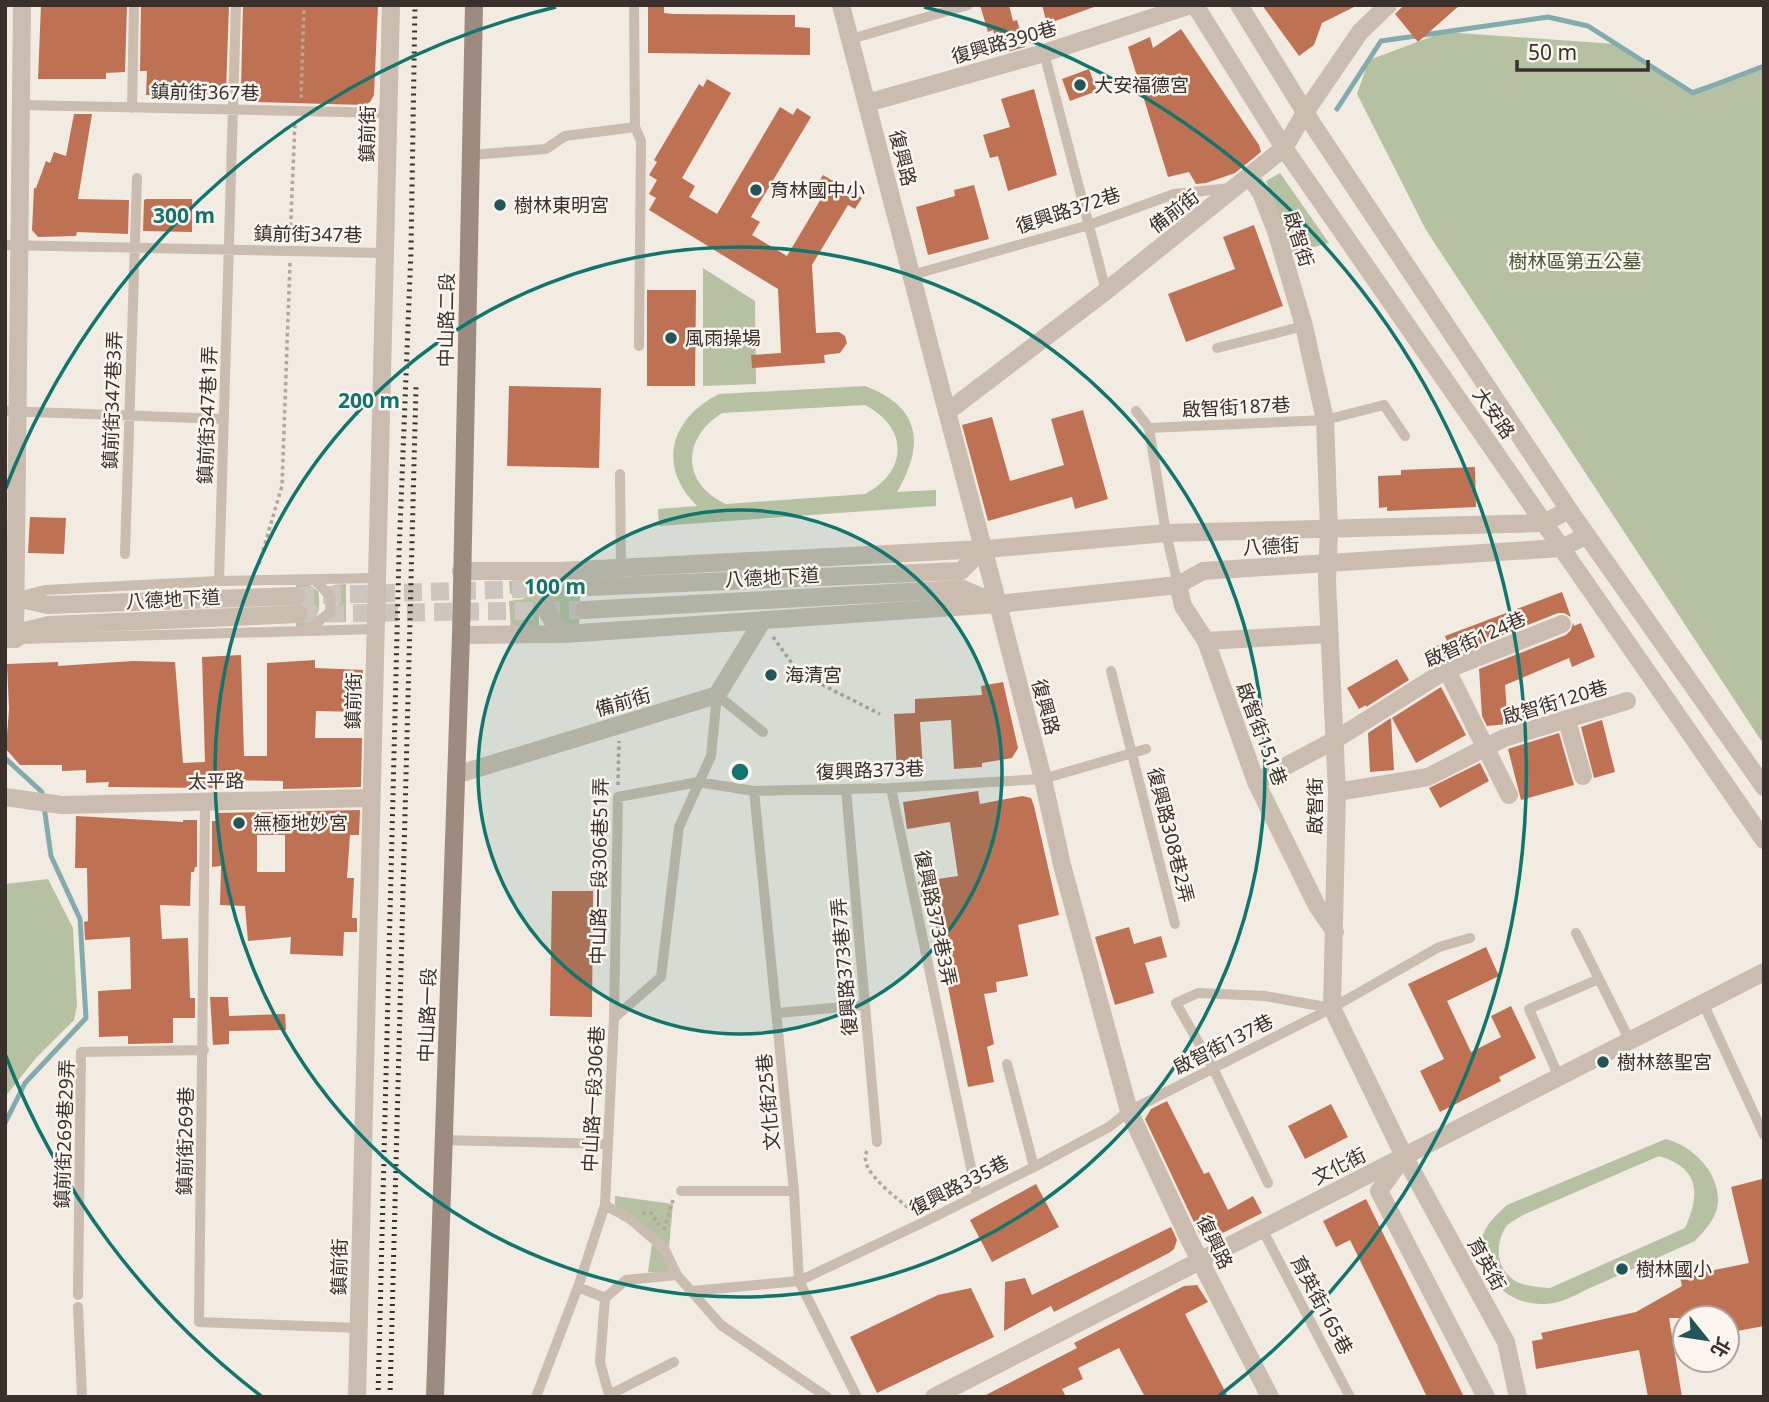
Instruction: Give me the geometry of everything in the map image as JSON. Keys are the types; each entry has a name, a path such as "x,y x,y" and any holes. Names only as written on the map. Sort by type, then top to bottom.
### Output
{"main road":[{"name":"中山路二段","path":"461,635 474,5"},
{"name":"中山路一段","path":"435,1397 461,635"}],"street":[{"path":"10,639 13,155 22,105 23,5"},
{"name":"鎮前街","path":"357,1397 391,5"},
{"name":"復興路","path":"841,5 1043,779 1062,865 1129,1111 1270,1397"},
{"name":"復興路390巷","path":"867,103 1044,53 1193,5"},
{"name":"大安路","path":"1193,5 1284,148 1764,840"},
{"name":"大安路","path":"1239,5 1586,536 1764,787"},
{"name":"備前街","path":"947,412 1106,291 1284,148 1360,32 1388,5"},
{"name":"啟智街","path":"1243,182 1261,193 1276,231 1304,326 1325,420 1329,529 1328,634 1337,792 1332,1008 1404,1156"},
{"name":"八德街","path":"461,571 558,571 983,550 1166,533 1544,523 1569,510"},
{"name":"八德街","path":"963,589 998,604 1178,585 1203,571 1560,548 1586,536"},
{"name":"八德地下道","path":"588,587 961,571 983,550"},
{"path":"558,571 546,587 545,610 551,621 565,634"},
{"name":"啟智街151巷","path":"1178,585 1183,607 1206,641 1256,782 1317,906 1335,932"},
{"name":"八德地下道","path":"584,610 963,589"},
{"name":"八德地下道","path":"10,639 28,630 49,625 298,605 48,605 11,598"},
{"path":"461,635 565,634 998,604"},
{"path":"717,695 763,620"},
{"name":"啟智街124巷","path":"1256,782 1335,740 1443,662 1562,624"},
{"path":"1206,641 1328,634"},
{"path":"1443,662 1484,749 1509,794"},
{"name":"備前街","path":"456,775 717,695"},
{"name":"啟智街120巷","path":"1337,792 1428,777 1504,738 1627,701"},
{"path":"1567,721 1583,776"},
{"name":"太平路","path":"5,797 62,805 371,798"},
{"name":"文化街","path":"934,1397 1764,972"},
{"path":"1404,1156 1379,1191 1486,1397"},
{"name":"育英街","path":"1404,1156 1506,1342 1518,1397"}],"lane":[{"path":"132,108 134,5"},
{"name":"鎮前街347巷1弄","path":"219,581 236,5"},
{"path":"634,5 635,127 641,141 639,346"},
{"path":"850,38 968,5"},
{"path":"1044,53 1106,291"},
{"name":"鎮前街367巷","path":"22,105 388,113"},
{"path":"471,155 546,149 565,136 635,127"},
{"name":"鎮前街347巷3弄","path":"125,554 137,178"},
{"name":"復興路372巷","path":"912,275 1089,225 1174,194 1243,182"},
{"name":"鎮前街347巷","path":"13,245 385,253"},
{"path":"1217,348 1304,326"},
{"name":"啟智街187巷","path":"1149,428 1325,420 1384,405 1405,436"},
{"path":"1136,411 1149,428 1166,533 1178,585"},
{"path":"12,412 224,419"},
{"path":"620,474 621,568"},
{"path":"11,598 45,590 219,581 377,578"},
{"path":"307,631 330,612 331,597 314,579"},
{"path":"10,639 375,629"},
{"name":"復興路308巷2弄","path":"1111,671 1175,924"},
{"path":"717,695 763,732"},
{"name":"中山路一段306巷","path":"536,1397 578,1287 605,1205 614,1018 661,977 678,827 711,757 717,695"},
{"name":"復興路373巷","path":"618,797 698,782 754,791 891,788 1043,779 1146,749"},
{"name":"復興路373巷3弄","path":"891,788 977,1196"},
{"name":"復興路373巷7弄","path":"846,789 877,1142"},
{"name":"文化街25巷","path":"754,791 778,1013 799,1281 857,1397"},
{"name":"中山路一段306巷51弄","path":"614,1018 618,797"},
{"name":"鎮前街269巷","path":"205,802 199,1322 359,1328"},
{"path":"1576,933 1630,1041"},
{"name":"啟智街137巷","path":"1129,1111 1332,1008 1439,947 1469,939"},
{"path":"1559,1077 1529,1009 1599,979"},
{"path":"1268,1182 1213,1068 1176,1003 1198,993 1265,996 1332,1008"},
{"path":"1703,1003 1764,1135"},
{"path":"778,1013 866,1005"},
{"name":"鎮前街269巷29弄","path":"78,1295 81,1052 204,1049"},
{"path":"1007,1064 1034,1167"},
{"name":"復興路335巷","path":"692,1291 799,1281 1034,1167 1108,1127 1129,1111"},
{"path":"443,1140 607,1144"},
{"path":"681,1191 794,1191"},
{"path":"605,1205 630,1219 660,1245 677,1275 721,1325 827,1397"},
{"name":"育英街165巷","path":"1262,1229 1350,1397"},
{"path":"674,1362 609,1395 600,1362 605,1298 626,1280 677,1275"},
{"path":"578,1287 605,1298"},
{"path":"78,1307 82,1397"}],"path":[{"path":"259,564 282,486 295,111 302,96 304,5"},
{"path":"763,620 799,673 880,714"},
{"name":"中山路一段306巷51弄","path":"618,797 619,724"},
{"path":"877,1142 864,1156 873,1176 925,1222"},
{"path":"660,1245 671,1202 681,1191"}],"green space":[{"name":"樹林區第五公墓","path":"1444,32 1615,44 1688,91 1764,66 1764,745 1426,230 1357,94 1369,60"},
{"path":"1280,173 1329,243 1291,253 1266,181"},
{"path":"703,268 755,301 756,384 703,386"},
{"path":"865,386 884,395 907,416 914,443 912,458 897,492 936,490 936,506 659,526 658,509 697,506 684,491 676,475 673,459 675,444 680,429 690,416 719,394","holes":["865,405 890,425 898,450 889,474 865,494 726,504 701,485 695,473 692,461 699,435 722,413"]},
{"path":"581,578 579,631 559,623 552,600 565,582"},
{"path":"539,580 539,629 511,630 509,601 524,599 524,593 510,594 509,581"},
{"path":"296,583 307,583 318,591 319,605 316,616 309,624 296,628"},
{"path":"346,584 346,622 331,622 338,607 333,585"},
{"path":"48,879 73,928 77,1006 74,1020 36,1058 5,1097 5,884"},
{"path":"1666,1139 1686,1148 1703,1162 1715,1181 1718,1203 1712,1219 1695,1241 1568,1299 1546,1304 1534,1304 1513,1297 1496,1284 1484,1264 1481,1255 1482,1238 1489,1224 1507,1205","holes":["1659,1156 1682,1167 1693,1183 1693,1204 1685,1228 1550,1288 1521,1284 1505,1272 1499,1258 1499,1243 1508,1224"]},
{"path":"615,1196 673,1204 669,1247 615,1207"},
{"path":"652,1244 663,1254 670,1272 648,1272"}],"building":[{"path":"41,5 127,5 125,72 106,73 106,79 38,79"},
{"path":"141,5 229,5 226,92 222,99 177,100 177,96 146,95 147,71 140,71"},
{"path":"243,5 378,5 374,95 370,102 365,105 256,102 250,97 247,88 241,88"},
{"path":"648,5 664,5 664,13 673,14 795,15 795,27 810,28 810,55 648,53"},
{"path":"980,5 1009,5 1013,21 1017,20 1025,47 1000,54 993,30 988,32"},
{"path":"1042,5 1094,5 1094,7 1047,24"},
{"path":"1262,5 1358,5 1322,23 1314,45 1299,56"},
{"path":"1404,5 1460,5 1418,42 1395,14"},
{"path":"1181,29 1259,145 1261,152 1235,173 1206,183 1196,184 1189,172 1168,177 1128,47 1150,37 1153,48"},
{"name":"大安福德宮","path":"1089,69 1097,91 1070,101 1062,79"},
{"path":"707,79 731,93 682,178 695,186 689,197 717,214 780,107 793,115 797,108 811,117 751,217 760,222 752,235 787,256 825,192 816,186 823,175 862,198 855,209 848,205 812,265 816,333 839,332 845,336 847,343 840,353 824,355 825,363 752,368 751,355 781,353 778,289 649,210 656,198 649,194 657,180 649,175 657,162 654,160 699,84 703,87"},
{"path":"1034,89 1057,175 1008,191 998,156 990,158 983,135 1010,127 1001,99"},
{"path":"74,114 92,114 78,199 129,200 128,234 77,232 76,236 38,237 32,230 34,188 46,161 50,163 54,152 66,156"},
{"path":"974,185 989,239 928,255 916,207 955,196 954,190"},
{"path":"146,199 192,199 192,232 143,231"},
{"path":"1254,225 1283,306 1186,342 1168,294 1235,269 1223,237"},
{"name":"風雨操場","path":"647,290 696,290 695,386 647,386"},
{"path":"509,386 601,388 599,468 507,466"},
{"path":"1083,410 1108,499 1075,509 1072,497 988,521 962,425 992,417 1010,481 1064,465 1051,419"},
{"path":"1475,467 1476,507 1387,511 1387,507 1379,508 1378,476 1401,475 1401,470"},
{"path":"30,517 66,518 64,554 28,553"},
{"path":"1562,592 1571,617 1558,613 1452,655 1445,636"},
{"path":"1573,623 1574,626 1581,623 1595,657 1572,667 1569,658 1505,685 1508,724 1487,726 1482,716 1479,669 1566,635"},
{"path":"241,655 244,756 267,756 267,663 315,660 315,668 363,670 361,712 316,711 315,738 362,738 361,787 283,789 283,781 213,780 213,788 108,787 109,782 86,783 86,770 62,771 62,765 20,765 6,749 9,709 7,664 58,662 58,666 133,661 175,662 183,763 205,762 202,657"},
{"path":"1397,659 1409,680 1359,709 1347,688"},
{"path":"1003,682 1018,748 1012,758 982,763 982,767 954,769 951,720 920,722 923,770 897,772 894,714 915,713 915,699 982,695 981,686"},
{"path":"1441,687 1466,735 1416,763 1392,718"},
{"path":"1391,718 1394,770 1370,772 1368,733"},
{"path":"1602,720 1615,772 1594,778 1581,727"},
{"path":"1559,733 1574,785 1521,800 1508,749"},
{"path":"1480,763 1489,781 1440,808 1429,788"},
{"path":"978,791 980,804 1022,796 1031,798 1059,915 1018,925 1028,976 996,982 997,992 984,994 994,1044 987,1047 994,1082 968,1087 932,906 924,908 918,882 958,876 950,822 907,829 903,802"},
{"path":"360,810 359,835 350,835 347,878 354,878 352,918 357,918 357,932 344,932 343,956 290,954 291,937 248,941 245,906 220,905 221,866 212,867 212,821 216,821 215,813","holes":["257,835 285,835 285,872 257,872"]},
{"path":"76,816 183,822 197,820 197,867 191,872 190,906 160,905 162,939 188,938 190,998 195,998 195,1018 173,1018 173,1043 128,1044 128,1036 99,1037 98,991 131,989 130,937 85,940 84,922 88,921 87,868 75,868"},
{"path":"552,891 593,891 592,1017 550,1016"},
{"path":"1129,927 1134,944 1161,936 1167,957 1145,963 1154,993 1115,1005 1095,937"},
{"path":"1486,947 1499,976 1447,1001 1471,1052 1501,1037 1491,1016 1511,1006 1536,1058 1499,1077 1501,1081 1440,1112 1420,1071 1444,1059 1408,984"},
{"path":"210,997 228,997 229,1016 285,1014 286,1030 229,1031 229,1044 213,1045"},
{"path":"1167,1101 1204,1174 1209,1172 1228,1210 1253,1196 1262,1213 1207,1241 1201,1237 1145,1119 1151,1109"},
{"path":"1331,1104 1348,1137 1305,1159 1288,1126"},
{"path":"1762,1179 1764,1326 1741,1330 1741,1304 1671,1304 1671,1374 1678,1374 1682,1397 1648,1397 1639,1350 1536,1369 1532,1341 1543,1339 1541,1333 1636,1312 1682,1286 1680,1277 1749,1263 1731,1187"},
{"path":"1036,1184 1059,1227 992,1262 970,1220"},
{"path":"1366,1199 1464,1397 1427,1397 1350,1240 1336,1247 1323,1221"},
{"path":"1171,1227 1177,1240 1174,1249 1169,1253 1054,1312 1051,1306 1004,1331 1005,1282 1025,1278 1032,1295"},
{"path":"1197,1285 1208,1302 1185,1314 1228,1397 1145,1397 1119,1348 1078,1368 1083,1379 1062,1389 1066,1397 982,1397 1077,1348 1074,1343 1184,1286"},
{"path":"971,1288 994,1337 877,1393 850,1337 938,1295"}],"waterway":[{"path":"1337,109 1381,41 1548,17 1588,26 1693,93 1764,66"},
{"path":"5,758 42,792 51,856 80,919 86,1018 25,1083 5,1123"}],"tunnel":[{"path":"296,596 588,587"},
{"path":"299,614 584,610"}],"railway":[{"path":"378,1397 399,554 411,250 415,5"},
{"path":"390,1397 416,387"}],"place":[{"name":"大安福德宮","path":"1080,85"},
{"name":"育林國中小","path":"756,190"},
{"name":"樹林東明宮","path":"500,205"},
{"name":"風雨操場","path":"671,338"},
{"name":"海清宮","path":"771,675"},
{"name":"無極地妙宮","path":"239,823"},
{"name":"樹林慈聖宮","path":"1603,1062"},
{"name":"樹林國小","path":"1622,1269"}]}
